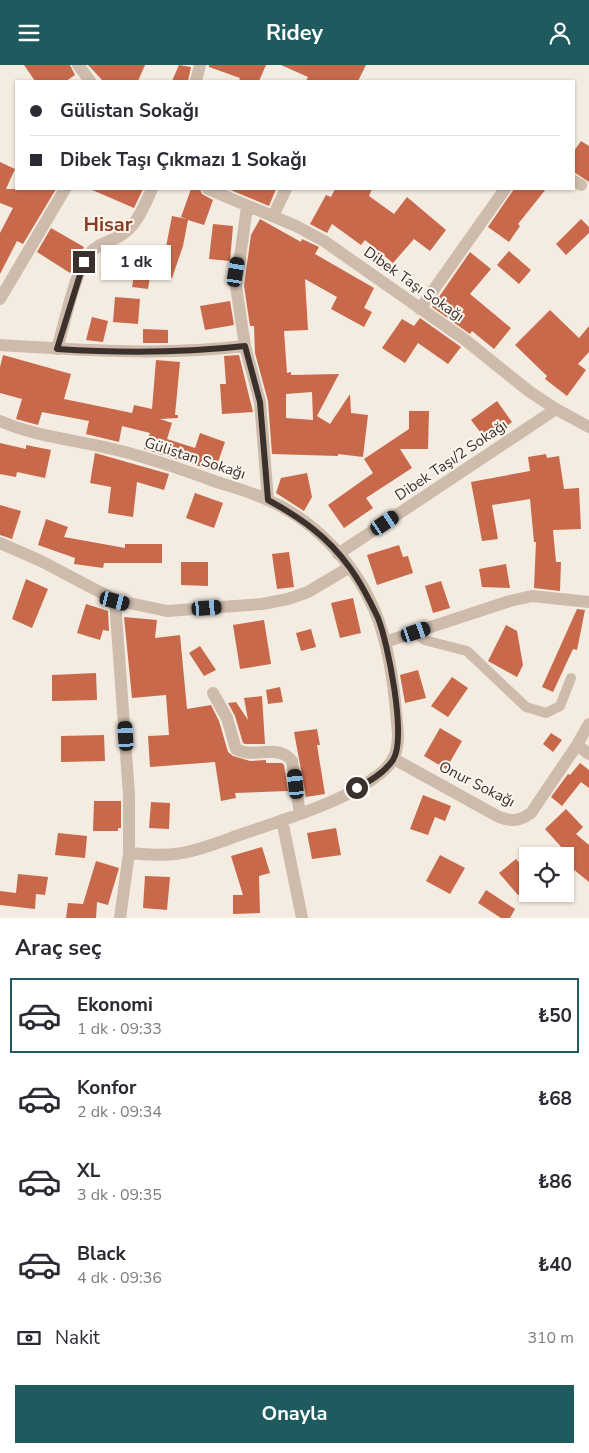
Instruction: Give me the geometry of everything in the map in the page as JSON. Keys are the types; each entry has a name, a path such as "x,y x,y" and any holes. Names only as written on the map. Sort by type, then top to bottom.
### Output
{"street":[{"path":"78,65 89,80"},
{"path":"196,80 200,65"},
{"path":"0,299 64,190"},
{"path":"57,349 84,262 99,245 120,236 129,229 137,220 152,190"},
{"name":"Dibek Taşı Sokağı","path":"210,190 247,207 273,216 324,241 556,409 589,427"},
{"path":"273,216 286,190"},
{"path":"420,309 504,190"},
{"path":"247,207 236,286 245,346 260,402 268,500"},
{"path":"0,345 131,352 197,351 245,346"},
{"name":"Dibek Taşı/2 Sokağı","path":"338,554 556,409"},
{"name":"Gülistan Sokağı","path":"0,421 47,437 119,450 144,457 268,500 298,516 320,533 350,567 378,618 385,642 398,727 398,747 394,759"},
{"path":"0,543 41,561 115,601 167,611 262,604 308,592 350,567"},
{"path":"385,642 510,601 532,596 589,602"},
{"path":"115,601 127,763 129,853 120,918"},
{"path":"213,693 227,718 236,749 246,752 277,751 288,756 292,761 300,814"},
{"name":"Onur Sokağı","path":"394,759 499,817 511,821 521,820 531,813 578,745 589,724"},
{"path":"578,745 589,754"},
{"path":"129,853 175,854 213,844 282,821 370,781 384,771 394,759"},
{"path":"282,821 302,918"}],"lane":[{"path":"416,632 424,640 467,651 526,707 546,713 560,707 571,678"}],"building":[{"path":"24,65 70,65 75,75 68,80 34,80"},
{"path":"88,65 145,65 138,80 102,80"},
{"path":"179,65 191,67 188,80 172,80"},
{"path":"209,65 266,65 259,80 239,80 240,78 209,67"},
{"path":"281,65 366,65 358,80 306,80 308,77"},
{"path":"581,141 589,146 589,182 575,173 575,150"},
{"path":"0,162 15,169 6,189 55,190 23,244 17,241 0,274 0,233 13,208 0,203"},
{"path":"92,190 143,190 134,208"},
{"path":"191,190 200,190 202,194 213,200 204,225 188,220 183,246 172,278 152,271 161,245 166,247 172,216 187,219 181,217"},
{"path":"230,190 276,190 269,206"},
{"path":"334,190 372,190 369,196 394,214 407,197 446,230 430,251 414,239 393,263 365,240 361,245 332,224 327,233 310,224 326,195 331,197"},
{"path":"513,190 545,190 518,224 520,226 509,242 488,227"},
{"path":"260,219 301,242 302,239 319,247 315,254 374,288 364,308 372,312 364,327 331,309 337,297 305,279 308,330 284,331 287,373 291,372 291,375 339,374 317,416 330,424 350,394 351,413 368,415 363,457 338,454 338,456 272,454 268,401 255,353 254,326 250,326 244,286 251,235","holes":["312,392 313,420 286,418 286,394"]},
{"path":"581,219 589,227 589,233 566,255 556,244"},
{"path":"213,224 233,226 230,261 209,259"},
{"path":"51,228 84,247 70,273 37,252"},
{"path":"509,251 531,270 519,284 497,265"},
{"path":"470,252 491,269 470,294 511,328 494,349 472,331 470,334 432,307"},
{"path":"135,269 151,271 148,289 132,287"},
{"path":"115,297 140,299 138,324 113,322"},
{"path":"230,301 234,325 205,330 200,306"},
{"path":"550,310 579,338 589,326 589,352 578,364 586,370 567,396 545,379 547,376 515,345"},
{"path":"92,317 108,321 103,342 86,340"},
{"path":"420,318 461,347 448,364 418,343 405,363 382,348 402,319 414,326"},
{"path":"143,329 168,330 168,343 143,343"},
{"path":"3,355 71,374 64,399 132,413 134,405 152,409 156,360 180,362 175,415 178,415 178,418 160,419 172,423 167,439 195,448 200,433 225,442 215,471 144,449 150,433 122,426 119,442 86,434 89,421 42,412 38,425 16,419 22,399 0,393 0,367"},
{"path":"239,355 253,412 222,414 220,384 226,384 224,356"},
{"path":"497,401 512,422 487,441 471,420"},
{"path":"409,411 429,411 428,449 400,449 412,468 366,498 373,508 344,528 328,505 373,473 364,459 409,429"},
{"path":"0,443 26,449 26,445 51,450 45,478 17,472 16,477 0,474"},
{"path":"95,453 169,474 164,490 137,482 133,517 108,513 111,487 90,483"},
{"path":"546,454 547,458 559,456 564,489 579,488 581,529 553,530 556,562 561,562 560,591 534,588 536,542 534,542 530,499 492,505 498,539 482,541 471,482 530,471 528,457"},
{"path":"307,473 312,497 304,511 276,493 281,478"},
{"path":"195,493 223,503 214,528 186,518"},
{"path":"0,505 21,511 12,539 0,535"},
{"path":"46,519 68,527 64,537 125,548 125,544 162,544 162,563 104,563 103,568 74,564 75,558 38,545"},
{"path":"399,545 403,557 408,556 413,573 377,585 367,555"},
{"path":"289,552 294,587 277,589 272,554"},
{"path":"181,562 208,562 208,586 181,585"},
{"path":"506,564 510,588 482,587 479,569"},
{"path":"26,579 48,589 32,628 12,619"},
{"path":"441,581 450,608 433,613 425,586"},
{"path":"353,598 361,633 340,638 331,603"},
{"path":"86,604 108,611 109,631 103,630 100,640 77,633"},
{"path":"577,609 585,610 577,650 573,649 553,692 542,687"},
{"path":"124,617 157,620 155,638 180,635 187,709 211,705 219,721 228,752 233,756 250,761 266,760 266,763 282,763 284,765 288,791 235,793 236,798 221,801 215,762 150,767 148,736 169,735 166,695 132,698"},
{"path":"264,620 271,664 240,669 233,625"},
{"path":"506,625 517,631 523,665 517,677 488,661"},
{"path":"311,629 316,647 301,651 296,633"},
{"path":"200,646 216,670 204,676 189,653"},
{"path":"418,670 426,698 405,703 400,675"},
{"path":"96,673 97,700 52,701 52,675"},
{"path":"452,677 468,688 448,717 431,706"},
{"path":"280,687 283,702 268,704 266,690"},
{"path":"262,696 265,744 245,744 228,703 236,702 248,720 244,698"},
{"path":"440,728 462,741 446,769 424,756"},
{"path":"317,729 320,745 317,745 325,794 306,797 294,732"},
{"path":"551,733 562,740 553,752 543,744"},
{"path":"104,735 105,761 61,762 61,736"},
{"path":"580,763 589,770 589,788 581,782 562,806 551,797 568,774 570,775"},
{"path":"423,795 451,806 445,821 435,817 428,835 410,829"},
{"path":"94,801 121,801 121,828 118,828 118,831 93,831"},
{"path":"151,802 170,803 169,829 149,828"},
{"path":"566,809 583,827 576,834 589,845 589,882 574,870 574,847 561,847 545,829"},
{"path":"336,828 341,855 312,859 307,833"},
{"path":"58,833 87,836 85,858 55,855"},
{"path":"262,847 270,873 259,876 260,913 233,914 233,895 243,895 231,856"},
{"path":"440,855 465,868 450,894 426,881"},
{"path":"516,859 519,862 519,894 518,895 499,873"},
{"path":"96,861 119,868 108,905 97,902 96,918 66,918 68,903 83,904"},
{"path":"18,874 48,877 45,895 36,894 35,909 0,905 0,891 16,893"},
{"path":"145,876 170,877 167,910 143,908"},
{"path":"486,890 515,909 510,918 501,918 478,903"}],"district":[{"name":"Hisar","path":"108,224"}],"route":[{"path":"84,262 79,273 57,349 131,352 201,350 245,346 260,402 268,500 298,516 320,533 350,567 378,618 385,642 396,711 398,747 394,759 384,771 357,788"}]}
